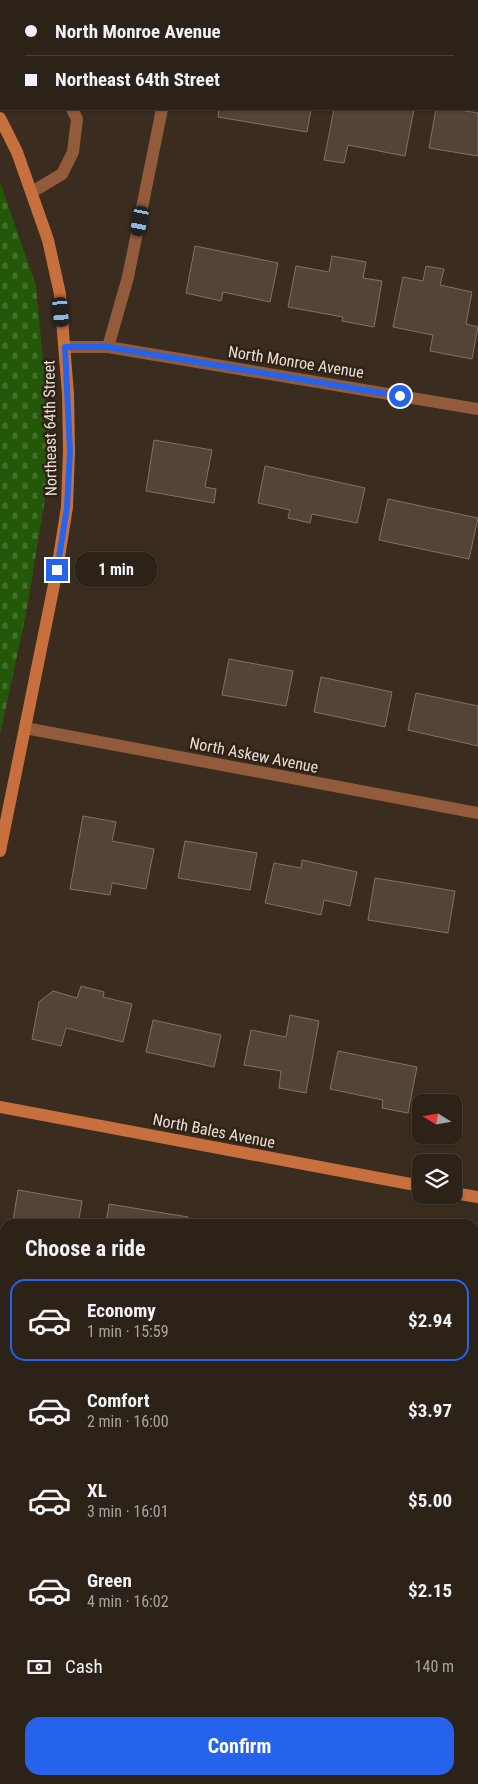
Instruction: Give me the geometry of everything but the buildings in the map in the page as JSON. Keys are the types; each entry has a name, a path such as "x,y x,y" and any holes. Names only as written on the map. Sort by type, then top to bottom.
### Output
{"street":[{"path":"32,192 62,174 73,152 77,118 73,110"},
{"path":"108,347 128,277 162,110"},
{"path":"0,118 17,152 48,240 60,294 65,347"},
{"name":"Northeast 64th Street","path":"0,851 3,823 25,728 57,570 67,507 70,451 65,347 108,347"},
{"name":"North Monroe Avenue","path":"108,347 478,409"},
{"name":"North Askew Avenue","path":"25,728 478,813"},
{"name":"North Bales Avenue","path":"0,1107 412,1184"},
{"path":"462,1194 478,1197"}],"green space":[{"path":"0,182 36,286 52,456 26,614 0,735"}],"route":[{"path":"57,570 67,507 70,451 65,347 108,347 400,396"}]}
